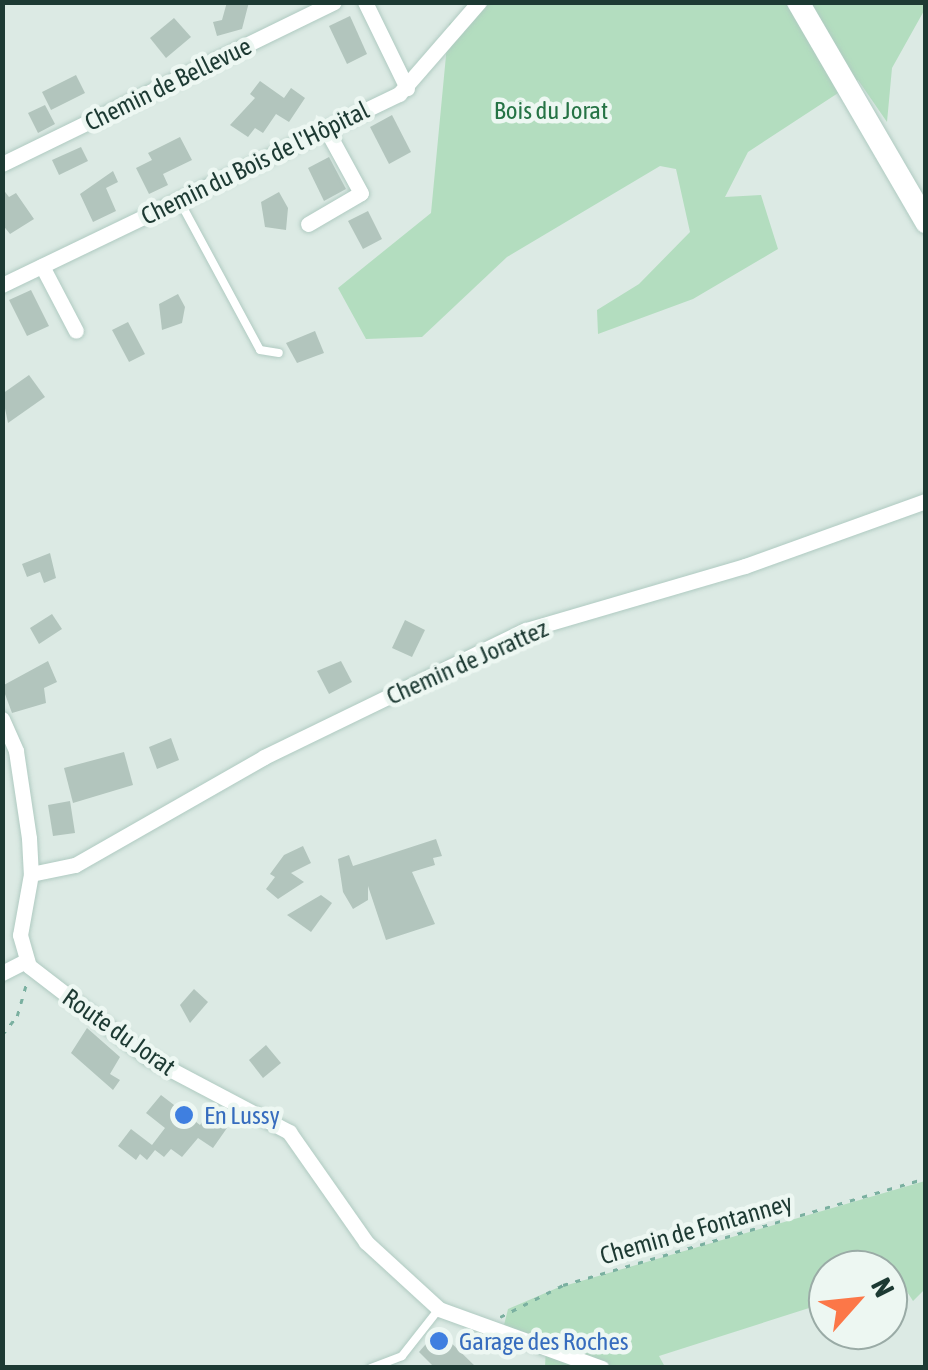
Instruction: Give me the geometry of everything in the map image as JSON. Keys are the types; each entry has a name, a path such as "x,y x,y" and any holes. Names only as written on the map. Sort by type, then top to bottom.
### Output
{"main road":[{"path":"798,2 926,222"}],"street":[{"name":"Chemin de Bellevue","path":"2,164 334,2"},
{"path":"365,2 406,88"},
{"name":"Chemin du Bois de l'Hôpital","path":"2,285 406,88 478,2"},
{"path":"308,224 361,193 326,128"},
{"path":"42,266 76,331"},
{"name":"Chemin de Jorattez","path":"31,874 76,865 264,757 526,630 745,566 926,501"},
{"path":"2,719 16,752 31,874 20,926 30,966 2,973"},
{"name":"Route du Jorat","path":"30,966 147,1057 289,1132 366,1242 440,1308 486,1331 602,1368"}],"lane":[{"path":"179,200 260,350 278,353"},
{"path":"371,1368 402,1356 440,1308"}],"path":[{"path":"2,1035 17,1016 30,966"},
{"name":"Chemin de Fontanney","path":"486,1331 510,1310 563,1286 926,1178"}],"green space":[{"name":"Bois du Jorat","path":"477,3 925,3 925,9 892,68 887,122 858,80 748,152 725,197 761,195 778,249 693,299 598,334 597,310 639,284 690,232 676,169 660,166 507,257 422,337 366,339 338,288 431,213 449,24"},
{"path":"925,1181 925,1289 913,1301 908,1293 908,1250 808,1250 808,1308 659,1356 665,1367 545,1367 546,1346 503,1329 508,1309 557,1288"}],"building":[{"path":"227,2 249,2 242,29 217,36 213,22 222,20"},
{"path":"350,16 367,54 347,64 329,26"},
{"path":"174,18 191,37 166,58 150,38"},
{"path":"76,75 85,93 51,110 42,92"},
{"path":"260,81 284,98 291,88 305,98 289,122 276,114 263,133 255,128 248,137 230,125 255,98 250,94"},
{"path":"45,105 55,124 38,133 28,113"},
{"path":"392,115 411,152 389,164 370,127"},
{"path":"180,137 192,160 163,174 168,185 149,194 136,168 152,160 148,153"},
{"path":"81,147 88,161 59,175 52,160"},
{"path":"329,157 346,189 324,201 308,168"},
{"path":"113,171 118,182 106,188 116,211 93,222 80,194"},
{"path":"2,188 9,197 16,193 34,219 10,234 2,224"},
{"path":"279,192 288,208 286,230 265,227 261,202"},
{"path":"368,211 382,239 363,249 348,221"},
{"path":"31,290 49,326 27,336 9,300"},
{"path":"178,294 185,307 182,323 162,330 159,304"},
{"path":"128,322 145,354 129,362 112,330"},
{"path":"315,331 324,353 297,363 286,343"},
{"path":"29,375 45,397 8,423 2,394"},
{"path":"50,553 56,578 44,583 40,572 27,577 22,564"},
{"path":"52,614 62,629 39,644 30,628"},
{"path":"405,620 425,630 412,657 392,648"},
{"path":"48,661 57,682 44,688 46,703 12,713 2,686"},
{"path":"341,661 352,682 329,694 317,671"},
{"path":"171,738 179,760 157,769 149,747"},
{"path":"124,752 133,785 73,803 64,768"},
{"path":"70,801 75,833 53,836 48,805"},
{"path":"436,839 442,856 433,858 435,865 412,872 435,924 386,940 368,886 368,900 353,909 343,892 338,859 349,855 353,866"},
{"path":"303,846 311,863 291,873 304,882 278,899 266,889 275,877 270,874 284,855"},
{"path":"321,895 332,903 311,932 287,915"},
{"path":"194,989 208,1002 190,1023 180,1005"},
{"path":"87,1028 120,1057 110,1074 120,1080 113,1090 71,1053"},
{"path":"266,1045 281,1063 263,1078 249,1060"},
{"path":"161,1095 200,1125 214,1105 234,1118 213,1148 198,1138 182,1157 171,1149 164,1157 155,1150 147,1160 140,1154 136,1160 118,1146 131,1129 152,1145 165,1128 146,1113"},
{"name":"Garage des Roches","path":"438,1330 477,1368 435,1368 419,1352"}],"place":[{"name":"En Lussy","path":"184,1115"},
{"name":"Garage des Roches","path":"439,1341"}]}
